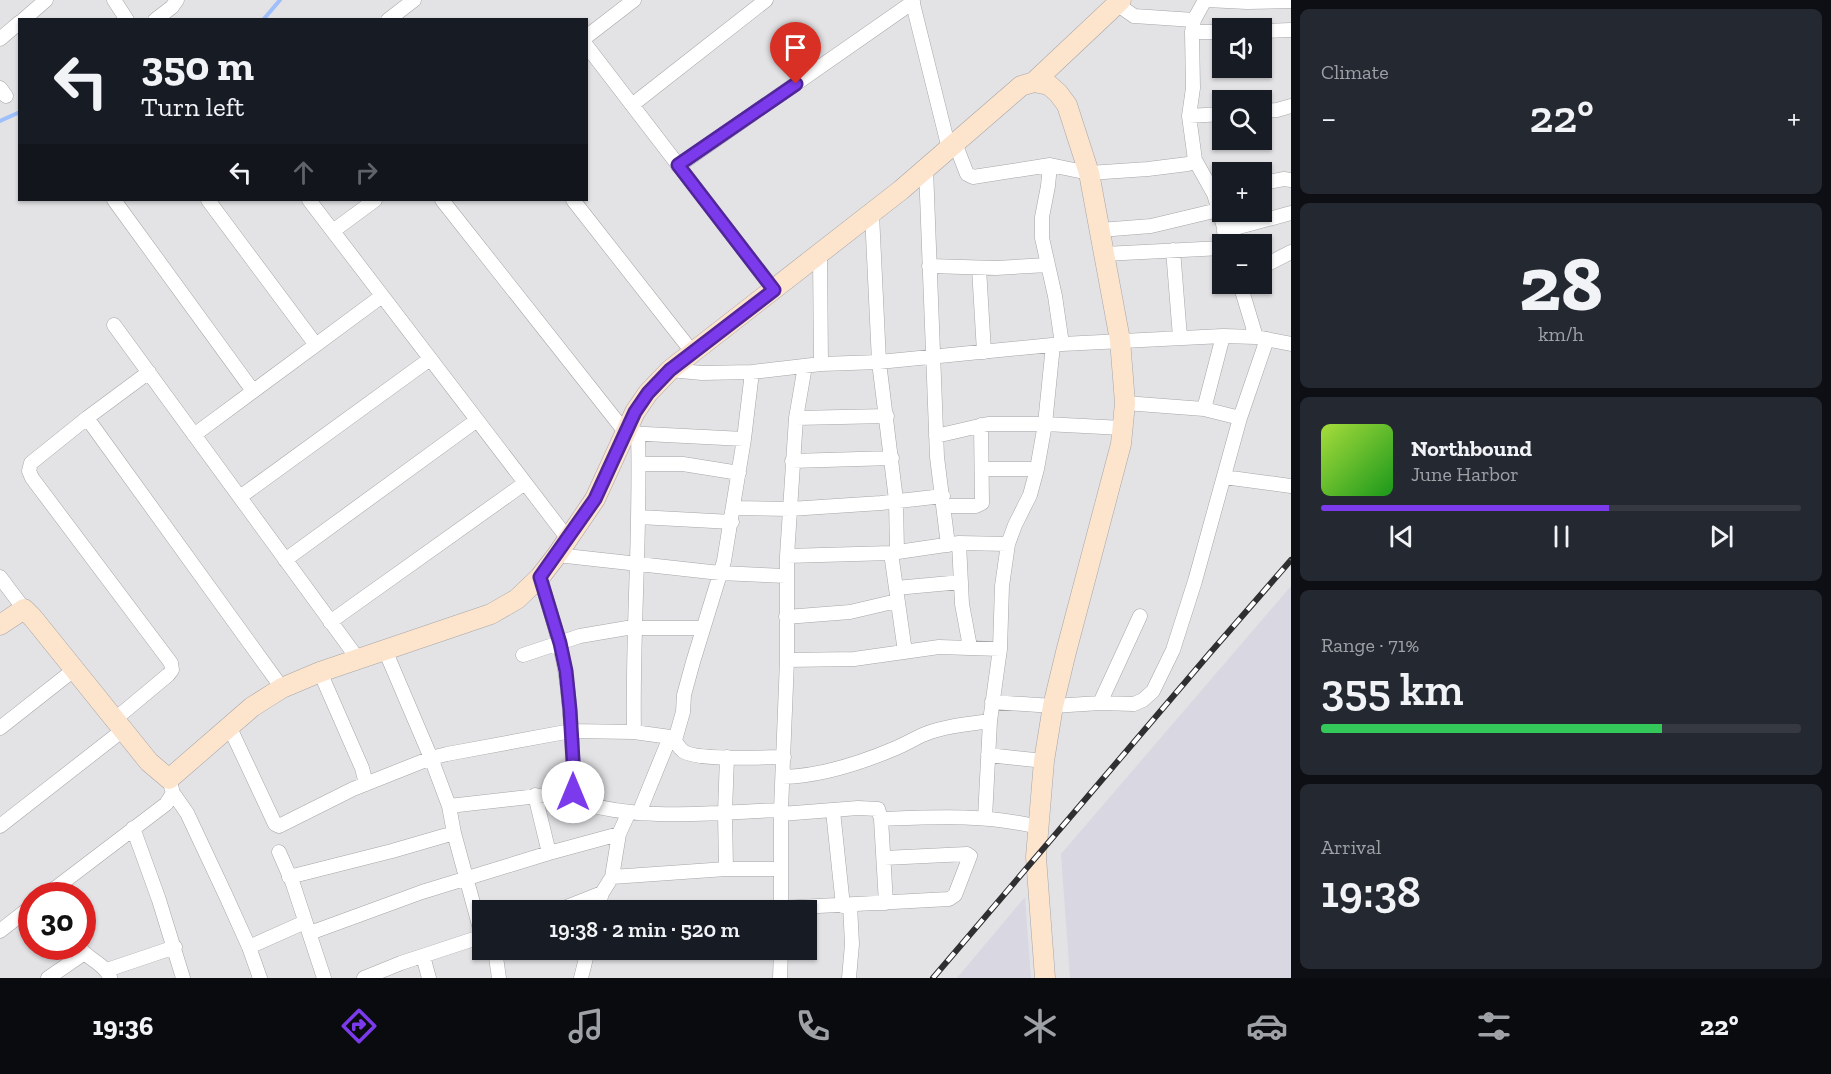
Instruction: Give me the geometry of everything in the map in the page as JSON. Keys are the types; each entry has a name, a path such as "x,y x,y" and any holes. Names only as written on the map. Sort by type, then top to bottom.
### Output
{"main road":[{"path":"0,625 24,609 171,786 229,726 252,707 282,688 320,672 491,614 517,599 540,577 595,499 632,433 635,412 648,393 670,370 872,214 1021,86 1034,82 1111,5"},
{"path":"1034,82 1049,85 1066,105 1089,173 1120,340 1125,403 1118,455 1053,706 1044,760 1036,857 1045,978"}],"street":[{"path":"33,16 46,0"},
{"path":"114,0 126,18"},
{"path":"157,18 177,0"},
{"path":"391,18 414,0"},
{"path":"588,35 634,0"},
{"path":"632,105 766,0"},
{"path":"1212,184 1195,160 1189,116 1193,88 1193,26 1206,0 1291,1"},
{"path":"678,165 913,1 952,146 969,176 1050,165 1089,173 1148,169 1188,164 1195,160"},
{"path":"1111,5 1134,16 1212,30"},
{"path":"0,39 18,24"},
{"path":"1272,31 1291,30"},
{"path":"588,48 774,290"},
{"path":"1272,110 1291,106"},
{"path":"1189,116 1212,115"},
{"path":"985,818 990,721 1000,649 1002,586 1008,544 1014,525 1030,495 1037,469 1058,345 1055,296 1042,238 1042,217 1050,165"},
{"path":"926,169 936,436 943,501 961,582 962,604 970,647"},
{"path":"1272,181 1291,180"},
{"path":"115,201 253,391"},
{"path":"209,201 316,345"},
{"path":"310,201 525,483 562,547 636,566 786,576"},
{"path":"333,231 374,201"},
{"path":"443,201 632,433 639,464 634,628 634,732"},
{"path":"574,201 693,353"},
{"path":"1100,230 1151,226 1212,211"},
{"path":"1236,234 1291,213"},
{"path":"872,214 879,362 896,500 894,552 896,594 905,652"},
{"path":"1104,254 1212,248"},
{"path":"1173,250 1180,338"},
{"path":"1272,262 1291,252"},
{"path":"820,255 821,364"},
{"path":"929,266 979,268 1048,265"},
{"path":"979,268 984,352"},
{"path":"992,702 1053,706 1100,703 1134,704 1153,691 1173,650 1195,581 1262,338 1244,294"},
{"path":"194,435 382,296"},
{"path":"114,325 358,659"},
{"path":"1204,409 1223,336"},
{"path":"670,370 702,373 752,372 821,364 879,362 1120,340 1223,336 1262,338 1291,344"},
{"path":"240,497 430,359"},
{"path":"782,900 781,812 787,660 786,576 792,461 796,418 805,366"},
{"path":"0,826 118,725 172,670 171,663 29,471 31,463 149,372"},
{"path":"600,900 612,877 619,834 634,812 673,738 683,712 684,695 720,573 732,515 752,372"},
{"path":"1125,403 1204,409 1240,418"},
{"path":"796,418 886,416"},
{"path":"87,418 282,688"},
{"path":"285,560 477,420"},
{"path":"936,436 981,425 1045,424 1123,428"},
{"path":"639,517 732,515 896,500 943,501 976,506 982,503 981,425"},
{"path":"632,433 744,440"},
{"path":"792,461 892,458"},
{"path":"639,464 683,464 739,473"},
{"path":"981,469 1037,469"},
{"path":"1224,477 1291,486"},
{"path":"330,621 525,483"},
{"path":"787,556 894,552 953,544 1008,544"},
{"path":"0,577 24,609"},
{"path":"540,577 560,643 570,710 573,792 579,802 634,812 781,812 875,808 878,809 881,819 886,903"},
{"path":"786,617 850,612 896,594 961,582"},
{"path":"1100,703 1140,616"},
{"path":"523,655 580,636 634,628 703,628"},
{"path":"787,660 854,659 939,647 1000,649"},
{"path":"386,651 449,806 472,900"},
{"path":"0,728 75,669"},
{"path":"320,672 366,784"},
{"path":"783,777 812,775 850,765 932,732 990,721"},
{"path":"229,726 277,826 366,784 431,758 571,731 634,732 673,738 687,753 727,758 784,757"},
{"path":"988,755 1044,760"},
{"path":"726,869 727,758"},
{"path":"63,882 166,804 171,786"},
{"path":"171,786 187,813 249,947 260,978"},
{"path":"449,806 573,792"},
{"path":"535,795 549,853"},
{"path":"833,811 852,944 849,978"},
{"path":"881,819 960,816 1019,822 1038,827"},
{"path":"132,828 175,947 183,978"},
{"path":"289,877 454,833"},
{"path":"249,947 466,878 619,834"},
{"path":"279,852 324,978"},
{"path":"817,907 951,898 956,896 970,856 968,854 884,858"},
{"path":"612,877 726,869 781,869"},
{"path":"584,900 602,893"},
{"path":"0,931 18,917"},
{"path":"364,978 472,939"},
{"path":"92,960 109,974 175,947"},
{"path":"423,956 429,978"},
{"path":"48,978 69,960"},
{"path":"496,960 499,978"},
{"path":"581,978 586,960"},
{"path":"780,978 781,960"}],"shaded area":[{"path":"1291,586 1291,978 1070,978 1061,854"},
{"path":"1025,897 1031,978 957,978"}],"waterway":[{"path":"265,18 280,0"},
{"path":"0,121 18,113"}],"railway":[{"path":"933,978 1291,560"}],"route":[{"path":"573,792 574,777 566,671 540,577 595,499 635,412 648,393 670,370 774,290 678,165 796,84"}]}
